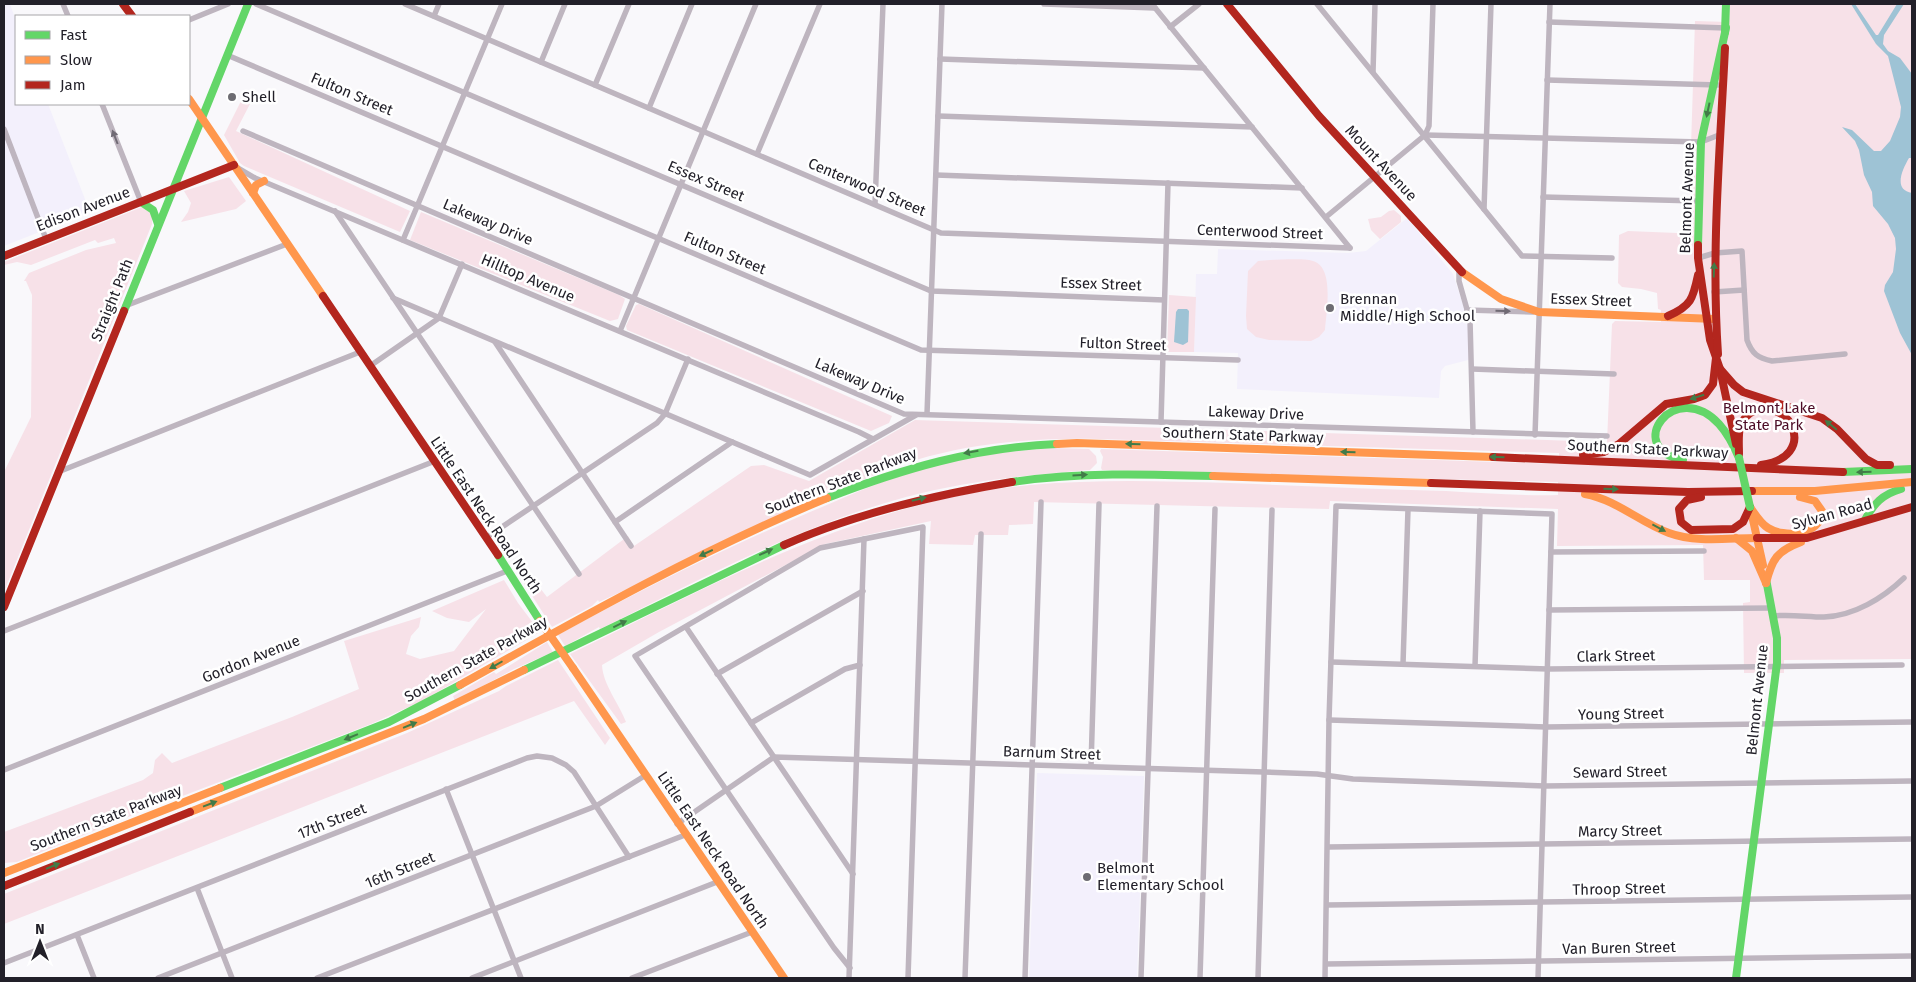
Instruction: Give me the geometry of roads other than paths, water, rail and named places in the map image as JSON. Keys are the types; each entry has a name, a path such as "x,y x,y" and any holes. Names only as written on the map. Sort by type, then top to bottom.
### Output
{"main road":[{"path":"123,4 131,15"},
{"name":"Straight Path","path":"4,607 124,306 248,4"},
{"name":"Mount Avenue","path":"1227,4 1318,116 1376,177 1459,270 1501,299 1539,312"},
{"name":"Belmont Avenue","path":"1720,369 1710,340 1714,292 1719,136 1724,85 1726,4"},
{"name":"Belmont Avenue","path":"1726,28 1701,142 1698,258 1703,293 1711,319 1777,638 1777,666 1736,978"},
{"name":"Little East Neck Road North","path":"190,100 487,537 540,621 646,774 677,824 784,978"},
{"path":"173,188 234,166"},
{"path":"253,193 254,187 264,181"},
{"name":"Edison Avenue","path":"4,256 173,188"},
{"path":"141,202 153,210 158,224"},
{"path":"1666,317 1681,311 1690,304 1695,293 1699,268"},
{"path":"1703,293 1714,292"},
{"name":"Essex Street","path":"1539,312 1711,319"},
{"path":"1545,459 1601,453 1617,447 1662,406 1673,402 1698,398 1708,392 1714,382 1716,358"},
{"path":"1720,369 1743,392 1826,421 1870,461 1881,465 1912,467"},
{"path":"1699,465 1668,456 1659,447 1656,437 1656,426 1661,417 1671,410 1690,408 1712,418 1725,432 1739,458"},
{"path":"1739,458 1740,429 1742,422 1748,415 1757,410 1772,409 1782,413 1790,421 1794,429 1794,438 1792,448 1786,456 1776,462 1745,468"},
{"name":"Southern State Parkway","path":"4,873 397,718 440,697 600,606 702,554 780,518 891,473 938,459 1007,446 1062,443 1545,459 1834,472 1912,467"},
{"name":"Southern State Parkway","path":"5,885 415,723 769,550 843,522 910,501 951,492 1006,482 1111,473 1716,492 1829,491 1912,482"},
{"name":"Sylvan Road","path":"1545,487 1603,498 1660,529 1678,536 1696,538 1790,539 1815,536 1912,506"},
{"path":"1865,520 1872,506 1882,496 1892,491 1912,487"},
{"path":"1716,492 1685,502 1679,512 1679,518 1683,525 1696,531 1731,530 1742,523 1750,507 1763,524 1776,531 1792,532 1810,529 1816,526 1821,519 1820,506 1812,499 1760,492"},
{"path":"1766,583 1772,562 1777,554 1786,547 1815,536"},
{"path":"1733,537 1745,543 1753,551 1766,583"},
{"path":"4,865 51,854"}],"street":[{"path":"190,20 228,4"},
{"name":"Essex Street","path":"256,4 931,291 1164,300"},
{"name":"Centerwood Street","path":"405,4 941,233 1350,248 1326,217"},
{"path":"434,16 439,4"},
{"path":"403,240 502,4"},
{"path":"541,62 566,4"},
{"path":"595,85 629,4"},
{"path":"649,108 692,4"},
{"path":"620,332 756,4"},
{"path":"757,154 820,4"},
{"path":"875,204 883,4"},
{"path":"927,414 942,4"},
{"path":"1044,4 1153,6 1326,217 1425,135 1429,126 1433,4"},
{"path":"1170,27 1199,4"},
{"path":"1317,4 1522,256 1612,258"},
{"path":"1373,72 1375,4"},
{"path":"1484,209 1492,4"},
{"path":"1535,435 1550,4"},
{"path":"1549,22 1726,28"},
{"name":"Fulton Street","path":"227,55 921,350 1238,360"},
{"path":"940,59 1204,68"},
{"path":"1547,80 1724,85"},
{"path":"102,105 141,202"},
{"path":"938,116 1252,127"},
{"path":"4,129 46,239"},
{"name":"Lakeway Drive","path":"243,131 904,414 1606,436"},
{"path":"1425,135 1701,142 1719,136"},
{"name":"Hilltop Avenue","path":"234,166 264,181 873,439"},
{"path":"936,175 1302,188"},
{"path":"1161,422 1168,183"},
{"path":"1543,197 1698,201"},
{"path":"335,211 579,574"},
{"path":"124,306 287,244"},
{"path":"1698,258 1715,253 1742,251 1747,340 1750,349 1755,355 1772,361 1845,354"},
{"path":"370,366 418,334 438,318 462,264"},
{"path":"1459,270 1458,281 1470,320 1473,432"},
{"path":"1714,292 1744,290"},
{"path":"393,298 810,475 916,414"},
{"name":"Essex Street","path":"1467,310 1539,312"},
{"path":"495,342 631,546"},
{"path":"58,472 360,352"},
{"path":"487,537 657,422 665,414 688,360"},
{"path":"1472,369 1614,374"},
{"path":"615,522 732,442"},
{"path":"4,631 435,461"},
{"path":"1025,978 1041,502"},
{"path":"1091,766 1099,504"},
{"path":"1141,978 1157,506"},
{"path":"1325,978 1329,720 1336,506 1552,514 1538,978"},
{"path":"1200,978 1215,509"},
{"path":"1403,664 1408,509"},
{"path":"1258,978 1272,510"},
{"path":"1475,666 1480,511"},
{"path":"850,968 834,948 635,656 820,548 924,527 908,978"},
{"path":"965,978 982,534"},
{"path":"849,978 864,539"},
{"path":"1551,552 1704,550"},
{"name":"Gordon Avenue","path":"4,770 508,571"},
{"path":"1549,610 1773,612 1827,616 1855,610 1874,600 1904,578"},
{"path":"717,674 863,591"},
{"path":"686,627 853,874"},
{"name":"Clark Street","path":"1331,662 1548,669 1902,665"},
{"path":"751,722 845,669 860,665"},
{"name":"Young Street","path":"1329,720 1546,727 1912,722"},
{"name":"17th Street","path":"4,963 527,758 544,756 560,761 574,772 629,857"},
{"path":"677,824 774,757"},
{"name":"Barnum Street","path":"774,757 1329,775"},
{"name":"16th Street","path":"158,978 596,806 646,774"},
{"name":"Seward Street","path":"1329,775 1353,779 1545,786 1912,781"},
{"path":"446,790 521,978"},
{"path":"317,978 685,835"},
{"name":"Marcy Street","path":"1328,847 1912,839"},
{"path":"472,978 717,882"},
{"path":"197,888 232,978"},
{"name":"Throop Street","path":"1327,905 1912,898"},
{"path":"632,978 752,932"},
{"path":"77,935 94,978"},
{"name":"Van Buren Street","path":"1326,964 1912,956"}],"water":[{"path":"1851,4 1855,4 1876,35 1878,35 1897,4 1904,4 1884,35 1883,44 1888,51 1900,58 1912,74 1912,158 1909,158 1906,163 1901,184 1906,191 1912,193 1912,355 1900,333 1884,291 1885,285 1893,272 1896,249 1895,238 1888,224 1873,206 1872,192 1864,175 1859,150 1855,141 1842,127 1852,130 1874,151 1881,151 1890,141 1900,117 1901,107 1888,56 1876,44"},
{"path":"1178,309 1187,309 1189,311 1188,342 1183,345 1174,342 1176,312"}],"place":[{"name":"Shell","path":"232,97"},
{"name":"Brennan Middle/High School","path":"1330,308"},
{"name":"Belmont Elementary School","path":"1087,877"}],"park label":[{"name":"Belmont Lake State Park","path":"1769,416"}]}
